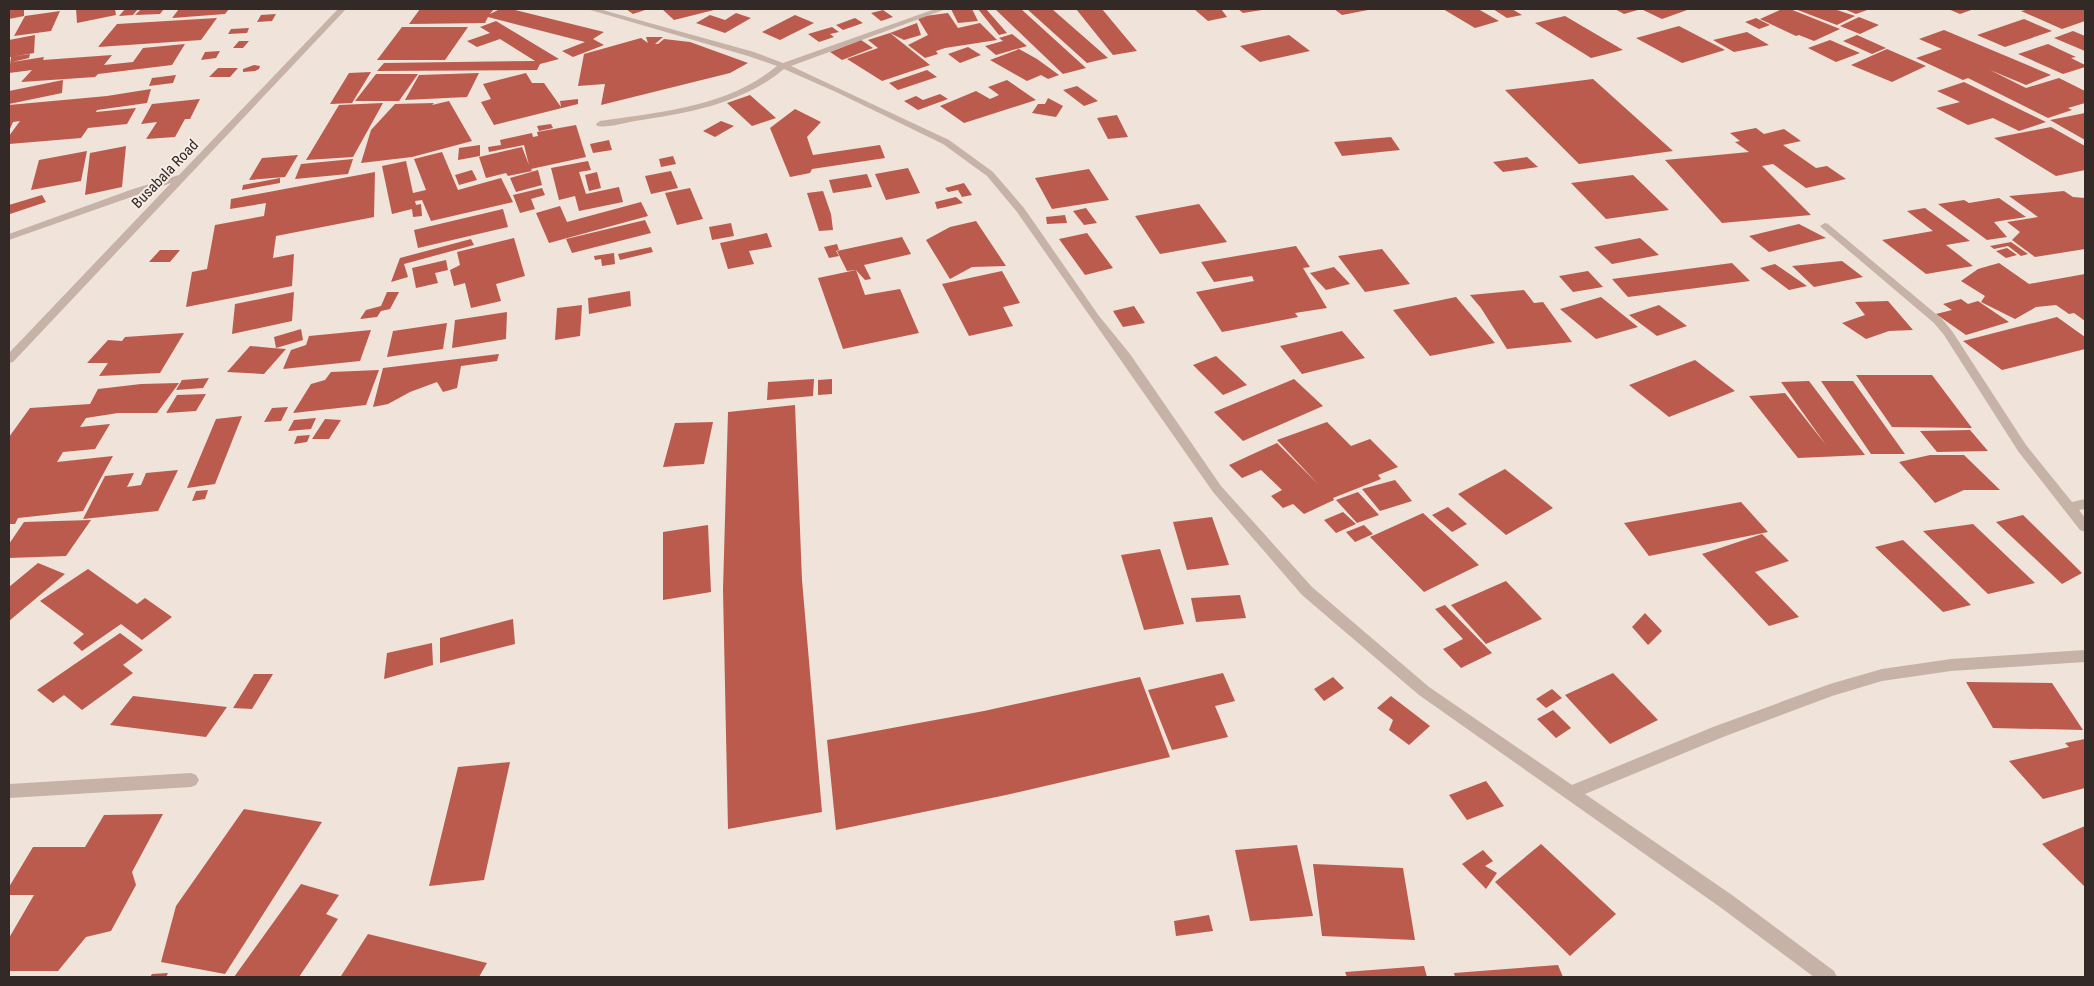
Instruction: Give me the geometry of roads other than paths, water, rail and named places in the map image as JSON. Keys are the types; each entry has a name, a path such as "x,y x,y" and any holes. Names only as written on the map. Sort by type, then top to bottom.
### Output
{"street":[{"name":"Busabala Road","path":"9,359 342,9"},
{"path":"591,9 751,54 782,66 839,90 946,142 990,174 1021,210 1095,318 1126,357 1217,489 1307,591 1424,691 1726,901 1828,977"},
{"path":"600,124 716,102 751,90 773,76 782,66 942,9"},
{"path":"9,237 136,190 184,176"},
{"path":"1825,226 1938,321 1948,333 2022,448 2085,527"},
{"path":"2070,507 2085,504"},
{"path":"1570,793 1718,732 1830,690 1882,675 1951,665 2085,656"},
{"path":"9,790 191,780"}]}
